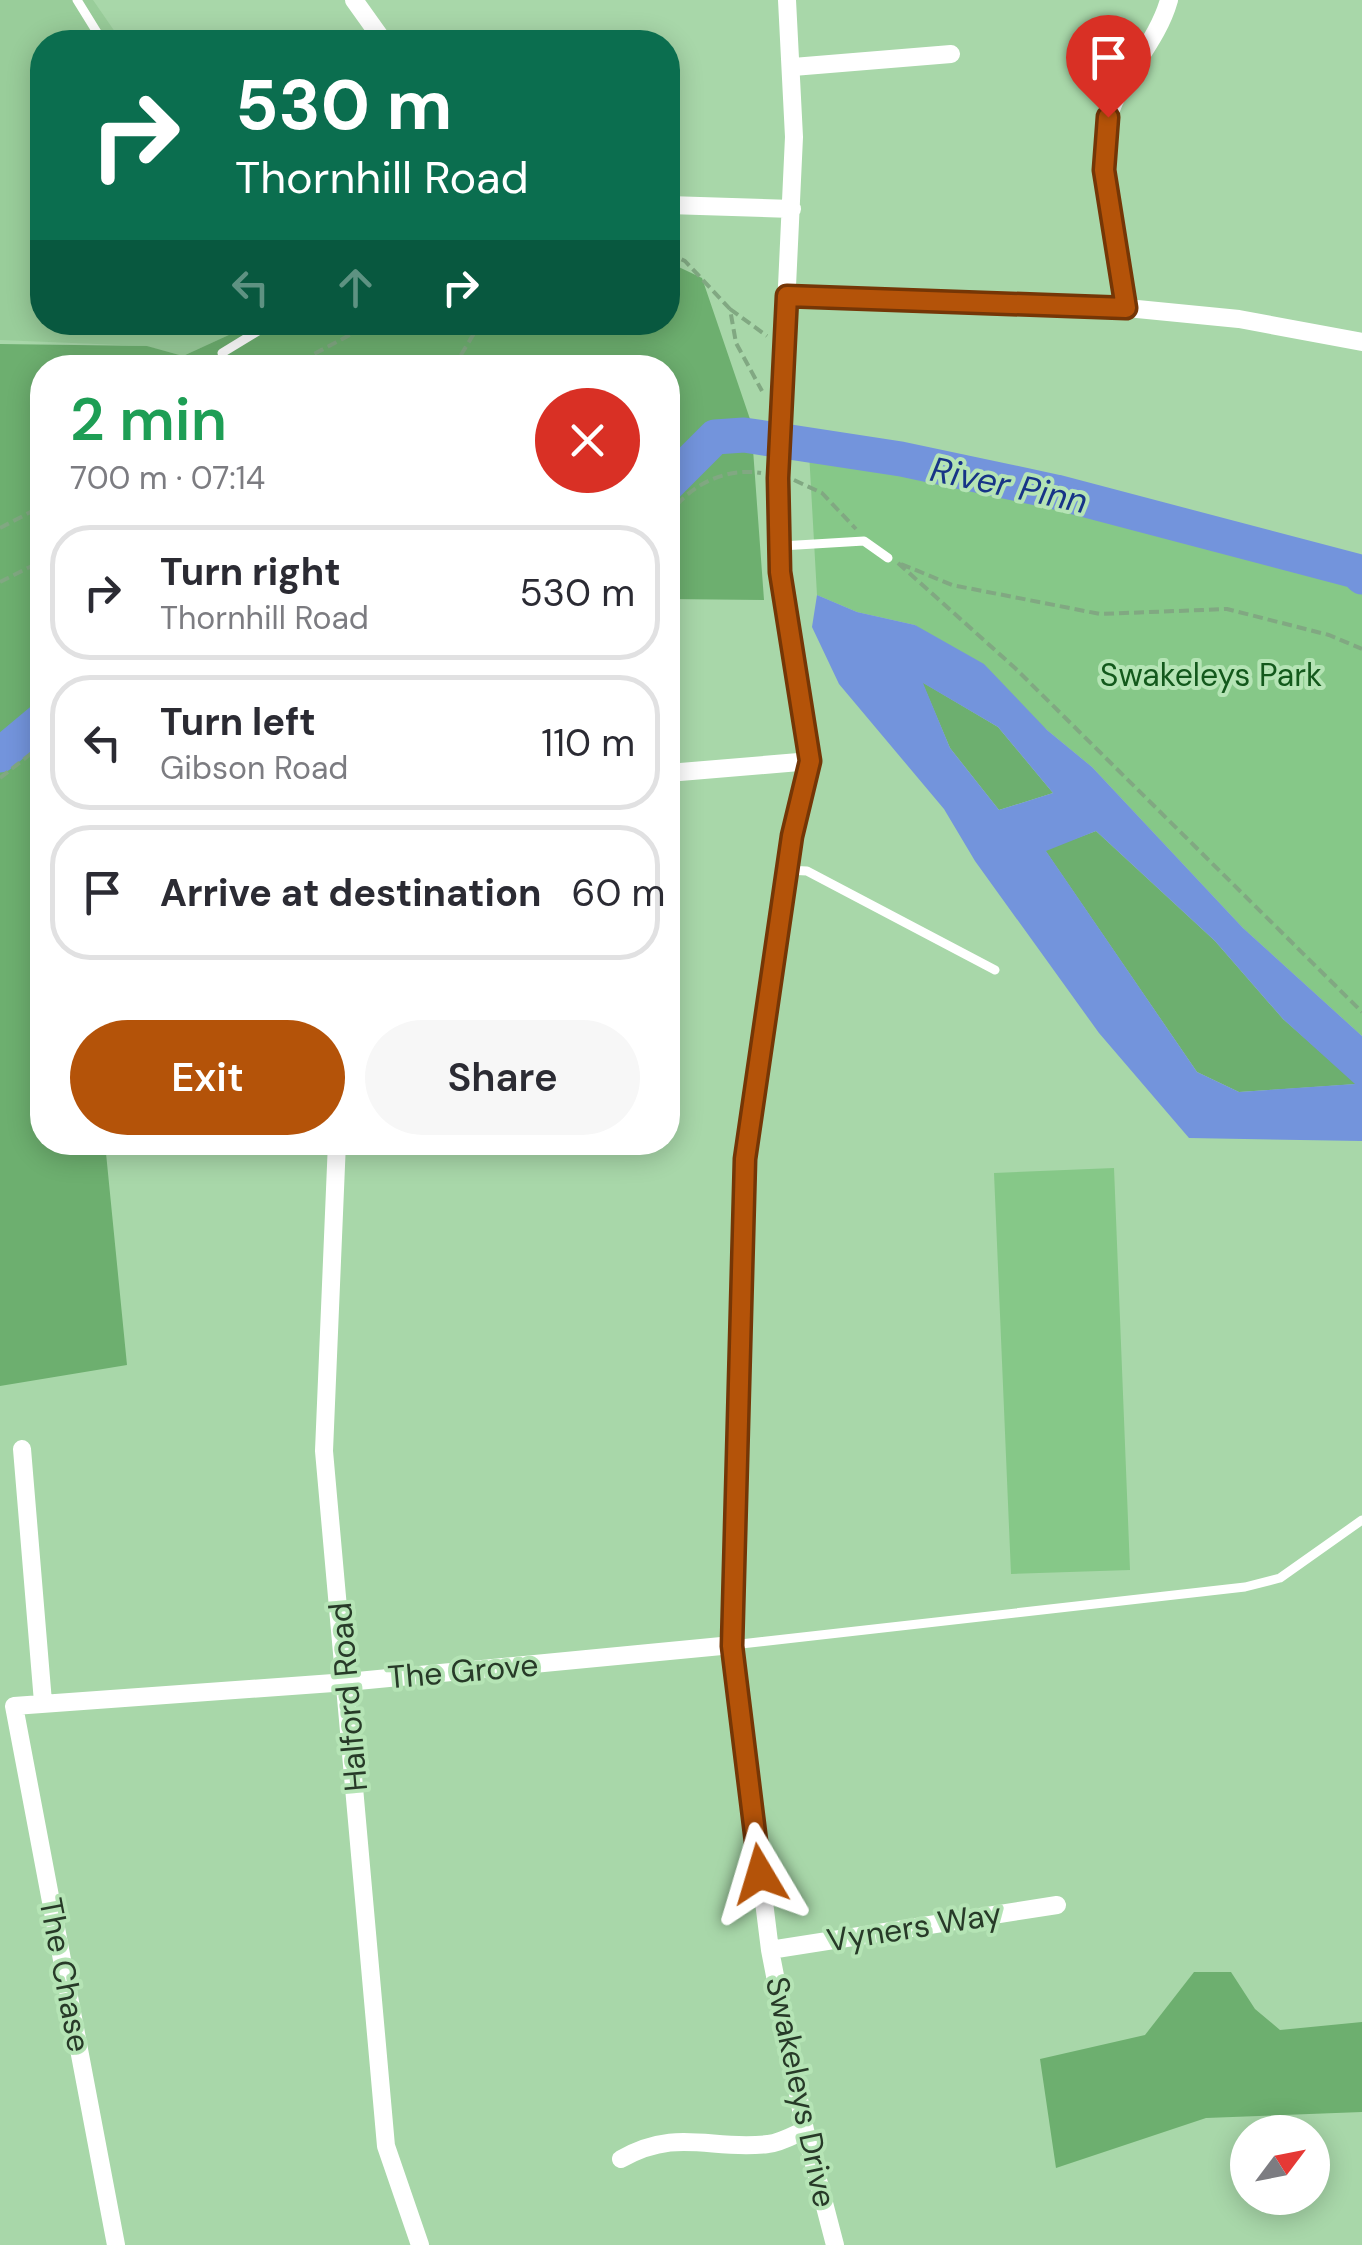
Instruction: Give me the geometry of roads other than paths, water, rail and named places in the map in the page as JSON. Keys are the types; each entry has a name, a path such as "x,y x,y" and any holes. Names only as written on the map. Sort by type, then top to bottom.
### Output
{"street":[{"path":"354,0 375,30"},
{"name":"Swakeleys Drive","path":"788,0 793,68 792,209 780,400 780,546 810,761 787,870 745,1159 732,1646 770,1950 805,2130 835,2245"},
{"path":"1126,308 1104,170 1105,132 1115,101 1153,38 1169,0"},
{"path":"793,68 951,54"},
{"path":"680,206 792,209"},
{"path":"787,296 1126,308 1239,320 1362,342"},
{"path":"680,772 810,761"},
{"name":"Halford Road","path":"336,1155 324,1451 386,2146 420,2245"},
{"path":"22,1449 43,1702"},
{"name":"The Grove","path":"14,1706 347,1682 732,1646"},
{"name":"The Chase","path":"14,1706 116,2245"},
{"name":"Vyners Way","path":"770,1950 1057,1905"},
{"path":"620,2159 648,2144 770,2144 805,2130"}],"lane":[{"path":"77,0 96,30"},
{"path":"222,352 250,335"},
{"path":"780,546 864,542 892,560"},
{"path":"787,870 807,871 994,970"},
{"path":"732,1646 1245,1587 1280,1578 1362,1520"}],"water":[{"path":"817,595 857,612 915,625 984,664 1047,730 1092,767 1243,928 1362,1036 1362,1141 1189,1138 1099,1033 975,861 944,809 839,684 812,627","holes":["923,683 998,727 1053,793 999,810 950,748","1096,831 1215,941 1283,1019 1355,1084 1239,1092 1197,1072 1046,851"]}],"waterway":[{"name":"River Pinn","path":"680,472 715,437 744,435 901,459 1056,492 1356,571 1362,577"},
{"name":"River Pinn","path":"0,755 30,730"}],"park label":[{"name":"Swakeleys Park","path":"1211,675"}]}
